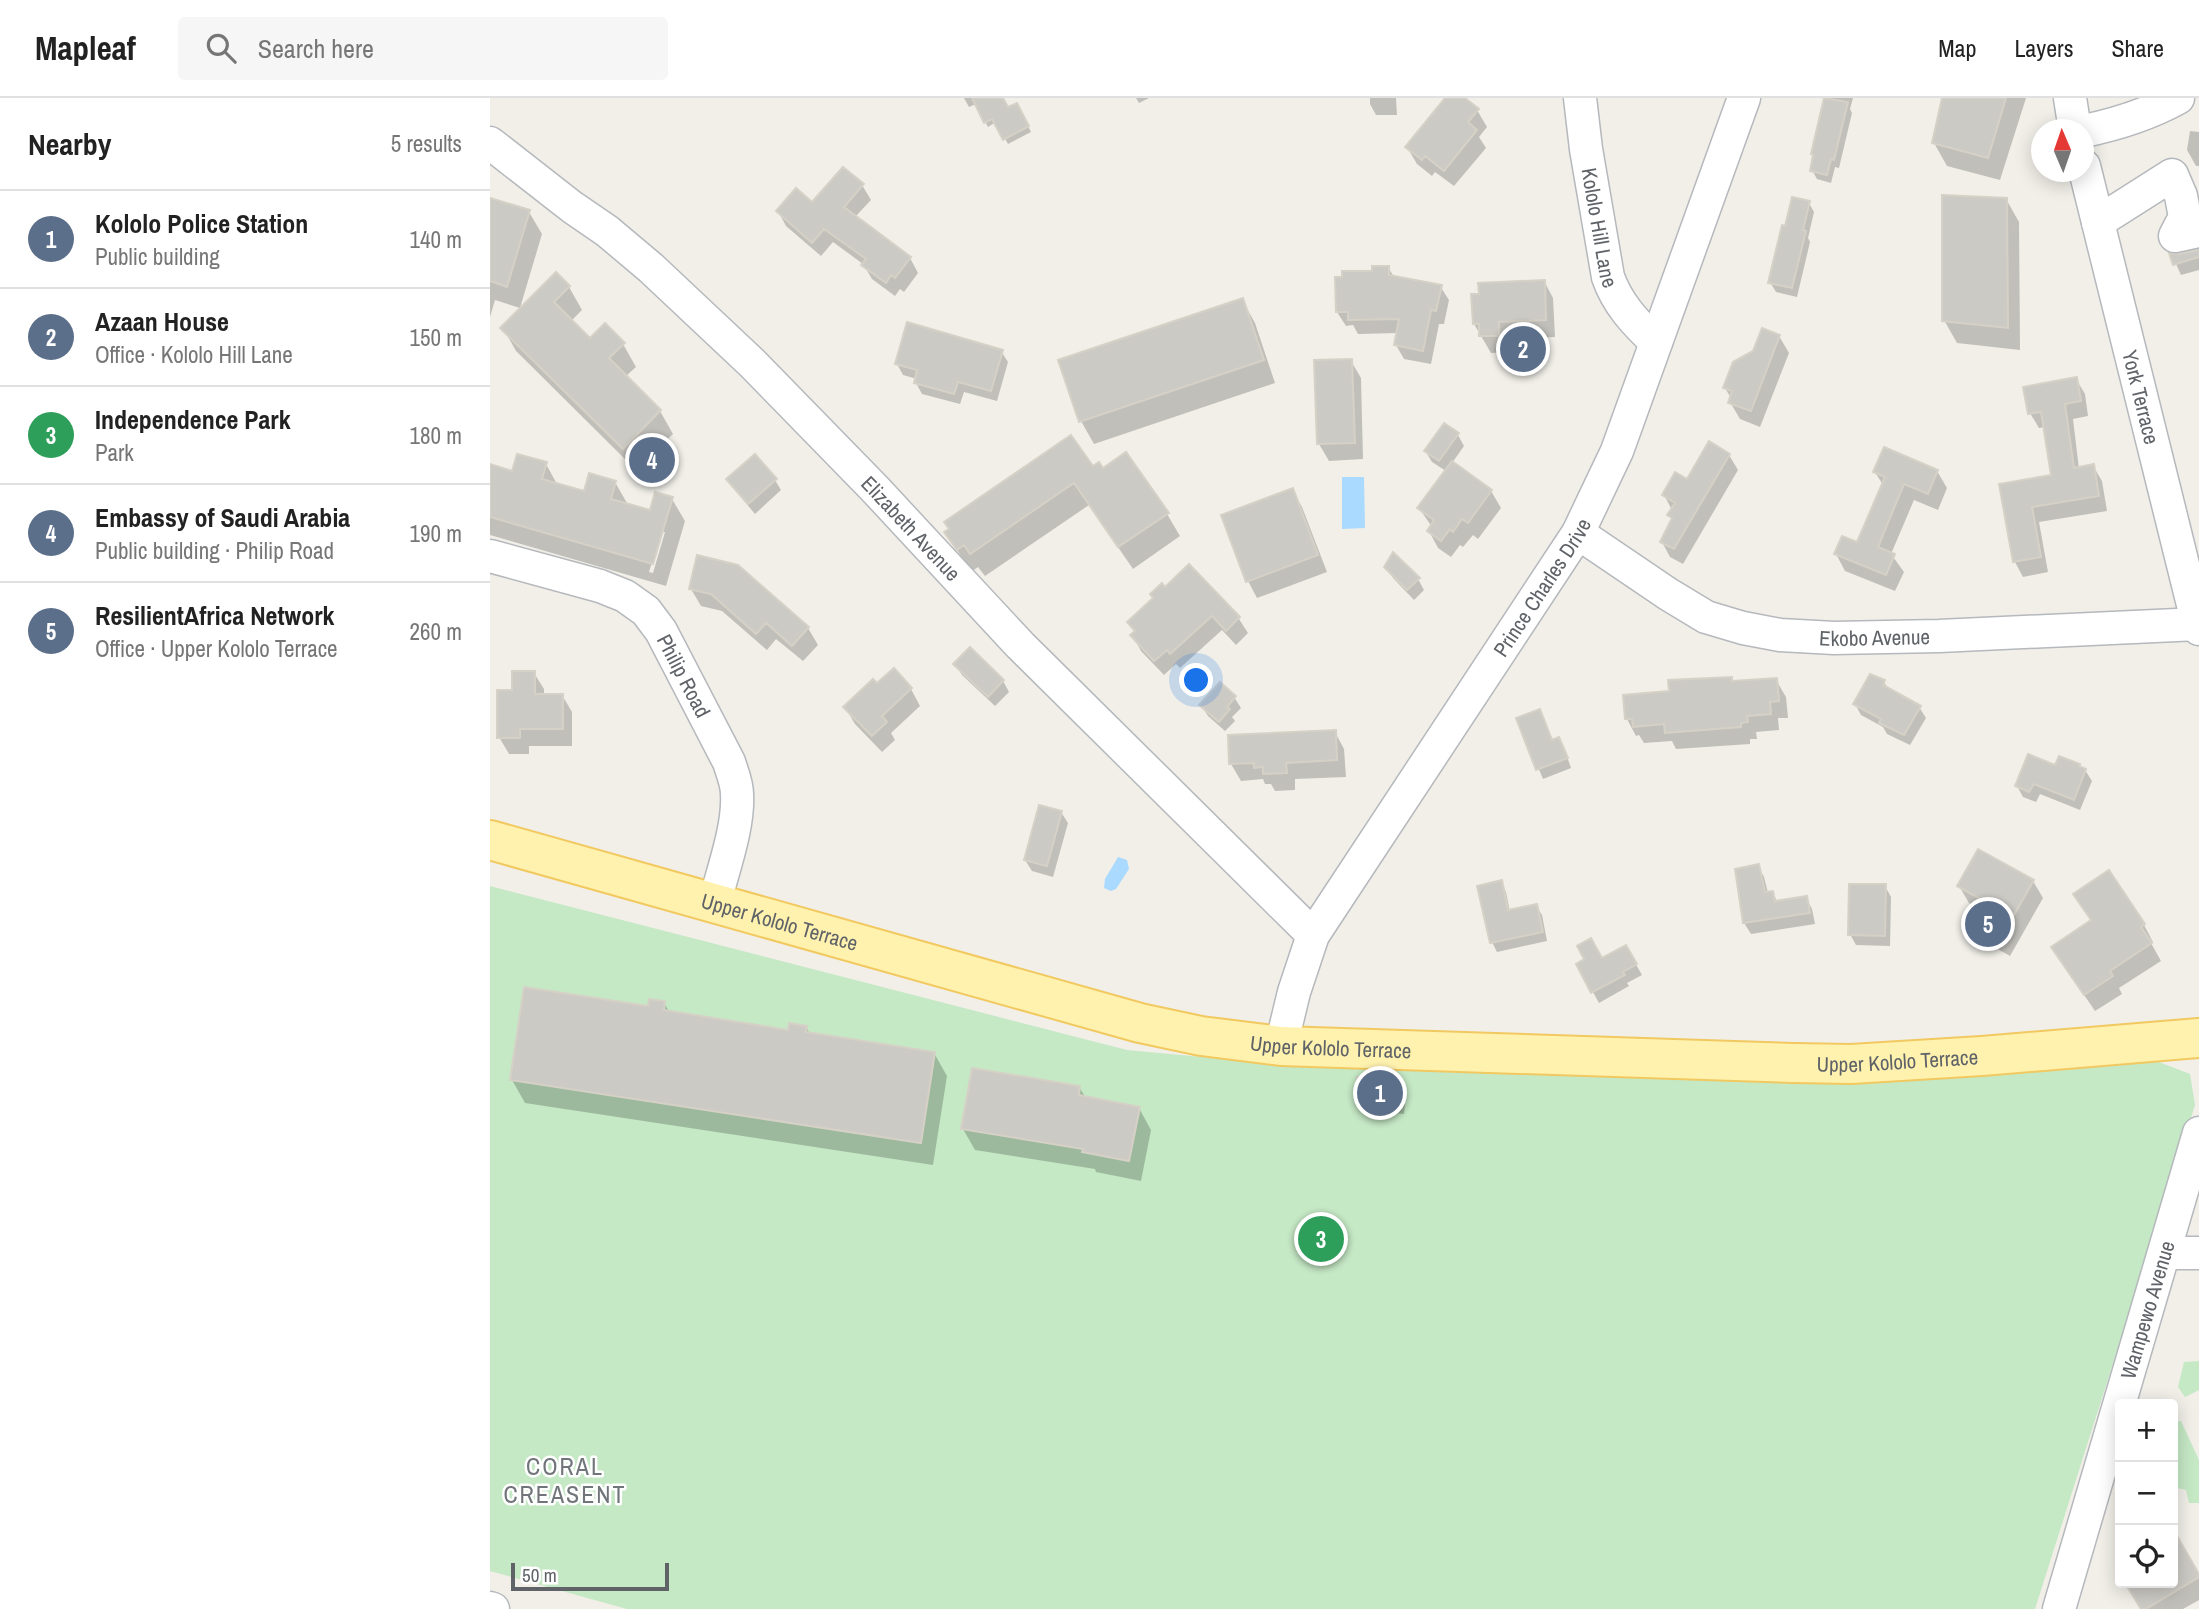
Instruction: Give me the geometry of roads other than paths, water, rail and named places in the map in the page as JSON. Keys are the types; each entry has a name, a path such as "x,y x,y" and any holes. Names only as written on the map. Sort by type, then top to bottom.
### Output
{"main road":[{"name":"Upper Kololo Terrace","path":"490,839 1140,1023 1201,1036 1281,1046 1584,1058 1851,1064 2199,1038"}],"street":[{"name":"Kololo Hill Lane","path":"1580,98 1603,256 1612,289 1628,314 1656,342"},
{"name":"Prince Charles Drive","path":"1281,1046 1294,992 1313,935 1578,533 1617,451 1744,98"},
{"path":"2070,98 2073,119"},
{"path":"2094,129 2124,122 2178,98"},
{"name":"Elizabeth Avenue","path":"490,143 607,231 752,363 875,489 1020,645 1313,935"},
{"path":"2098,222 2172,175 2181,196 2185,216 2175,236 2199,231"},
{"name":"York Terrace","path":"2088,182 2198,627"},
{"path":"1612,289 1634,301 1672,297"},
{"name":"Ekobo Avenue","path":"1578,533 1706,617 1742,628 1780,635 1834,638 1939,636 2198,627"},
{"name":"Philip Road","path":"490,556 600,586 625,596 646,611 662,631 729,762 737,793 735,821 715,902"},
{"name":"Wampewo Avenue","path":"2059,1609 2199,1133"},
{"path":"2165,1253 2199,1252"}],"water":[{"path":"1342,477 1364,477 1365,528 1342,529"},
{"path":"1118,857 1127,860 1129,869 1116,889 1111,891 1104,888 1105,879"}],"place":[{"name":"Azaan House","path":"1523,349"},
{"name":"Embassy of Saudi Arabia","path":"652,460"},
{"name":"ResilientAfrica Network","path":"1988,924"},
{"name":"Kololo Police Station","path":"1380,1093"},
{"name":"Independence Park","path":"1321,1239"}],"district":[{"name":"CORAL CREASENT","path":"565,1480"}]}
